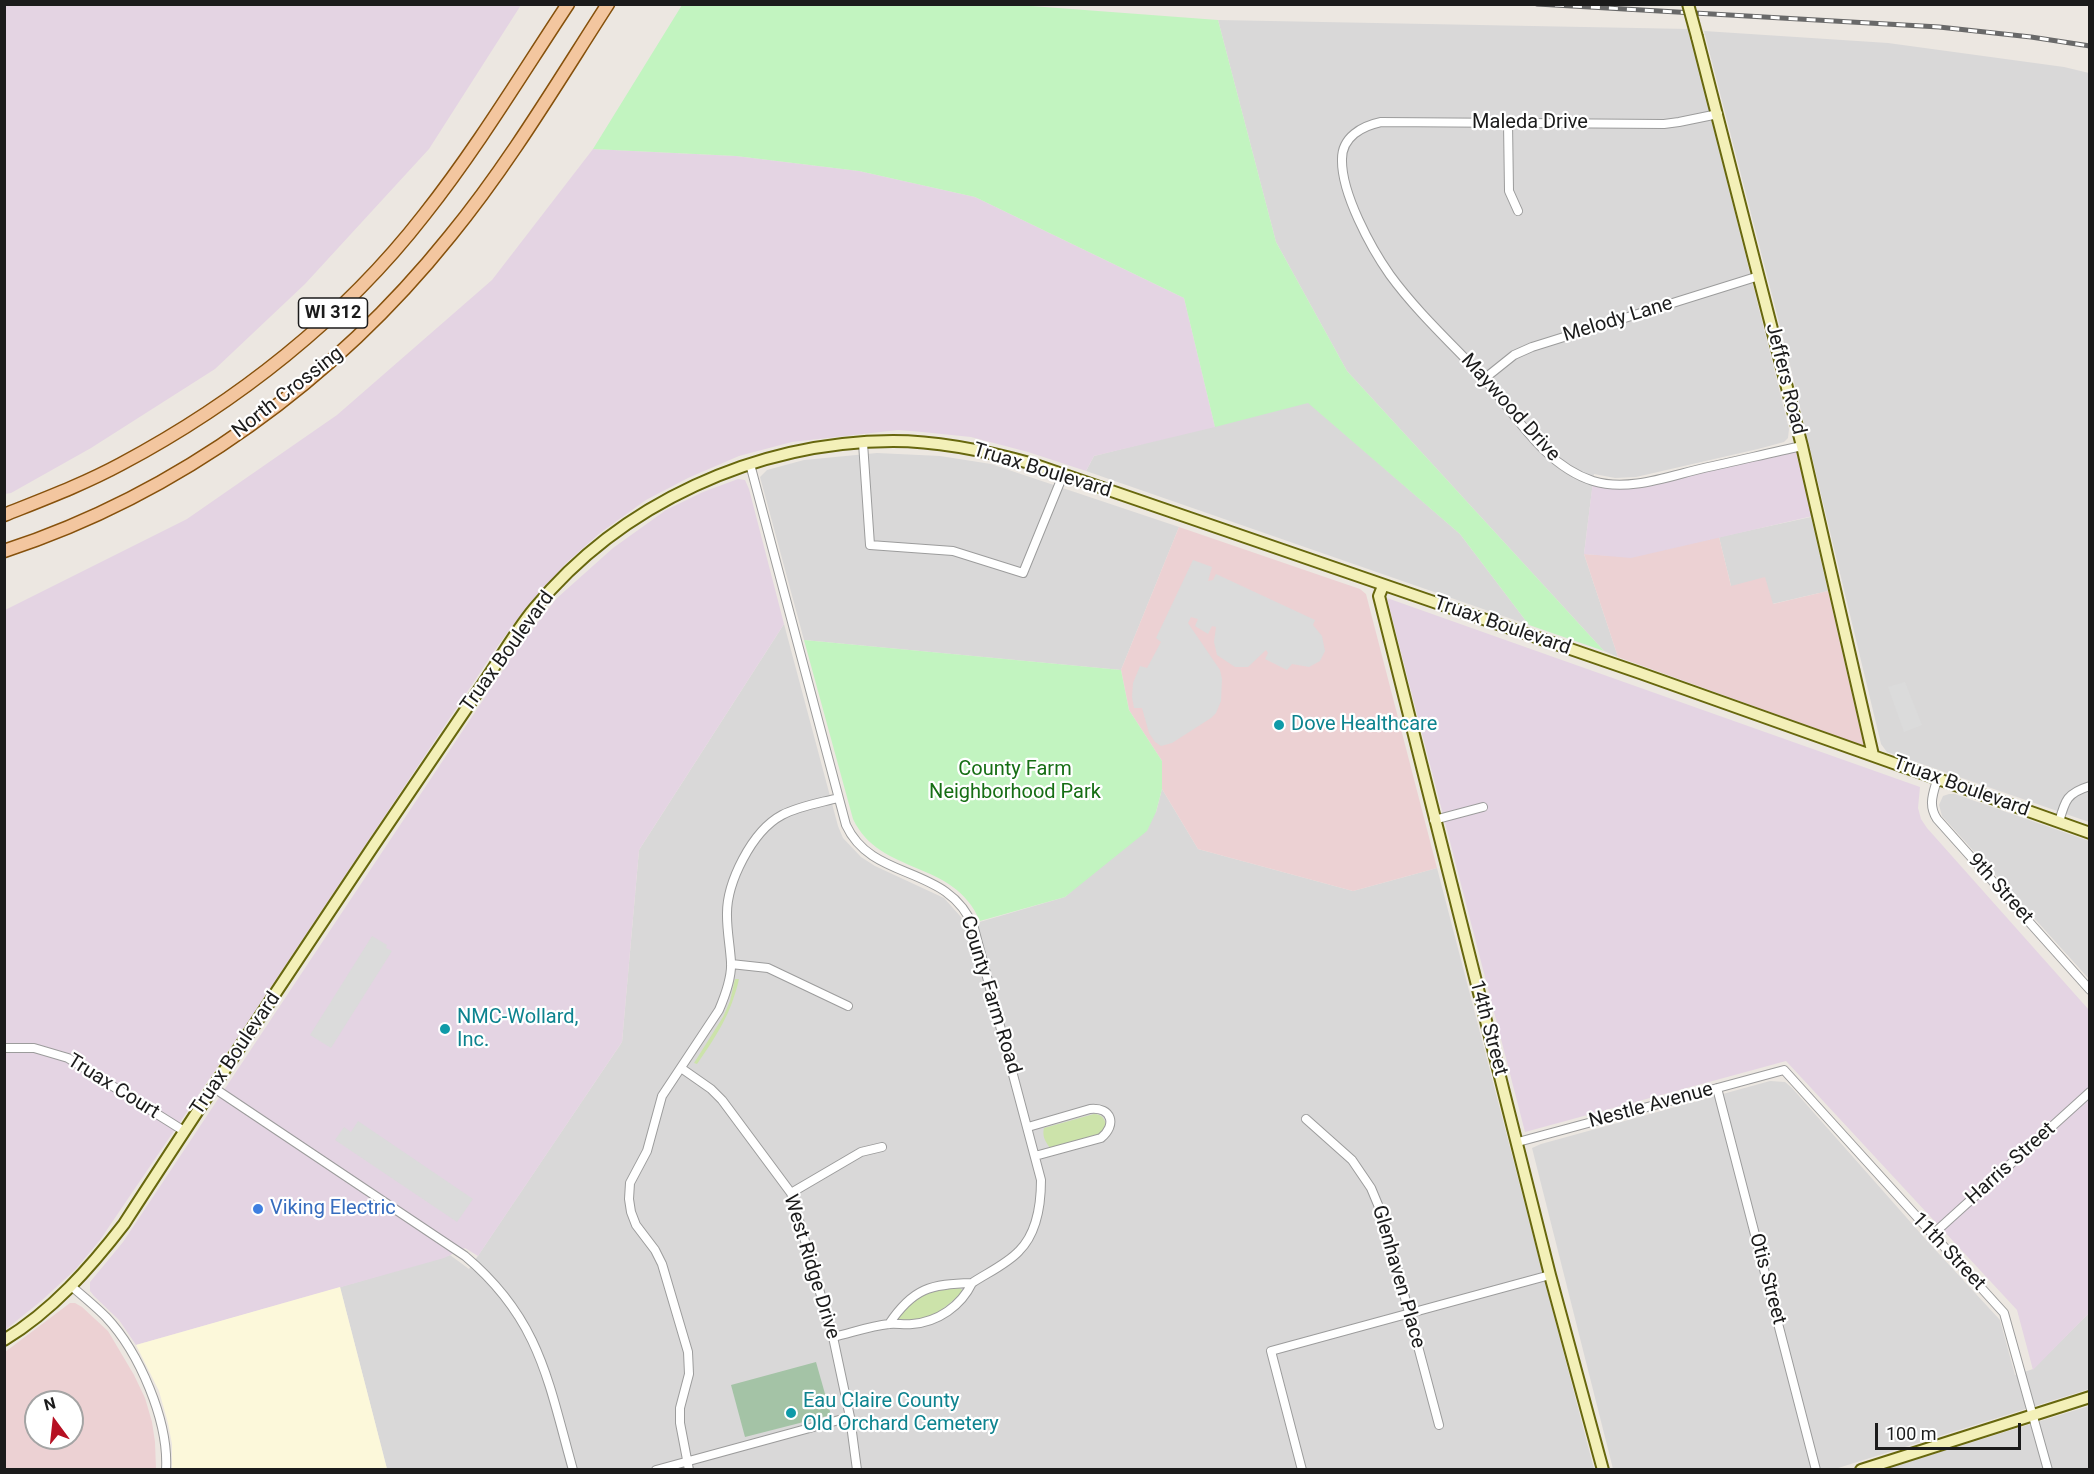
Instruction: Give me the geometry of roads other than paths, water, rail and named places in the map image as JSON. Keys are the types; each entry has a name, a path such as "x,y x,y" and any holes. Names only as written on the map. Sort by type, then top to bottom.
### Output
{"main road":[{"name":"North Crossing","path":"4,515 121,465 178,431 224,401 286,355 334,312 380,266 424,216 464,161 568,4"},
{"name":"North Crossing","path":"4,551 83,520 133,496 201,458 256,422 358,337 403,292 450,237 485,190 608,4"},
{"name":"Jeffers Road","path":"1688,4 1802,446 1873,755"},
{"name":"Truax Boulevard","path":"4,1340 37,1317 71,1286 124,1224 427,766 534,610 582,560 635,518 689,489 750,464 809,449 863,442 894,441 971,448 1022,461 1640,673 2090,833"},
{"path":"4,506 30,497 62,492"},
{"path":"4,556 23,545"},
{"name":"14th Street","path":"1383,586 1379,596 1434,820 1603,1470"},
{"path":"1861,1470 1896,1464 2032,1415 2090,1397"}],"street":[{"name":"Maleda Drive","path":"1348,141 1361,128 1381,122 1664,123 1718,114"},
{"path":"1508,123 1509,191 1518,211"},
{"name":"Maywood Drive","path":"1348,141 1341,158 1346,185 1371,244 1390,275 1560,465 1593,481 1624,485 1802,446"},
{"name":"Melody Lane","path":"1484,379 1514,355 1532,347 1759,276"},
{"path":"863,442 870,545 953,551 1023,573 1063,475"},
{"name":"County Farm Road","path":"750,464 838,798 852,837 863,849 884,862 942,888 966,911 974,928 1041,1180 1041,1200 1036,1224 1020,1250 972,1283 968,1292 947,1313 931,1321 912,1325 889,1324 833,1337"},
{"name":"9th Street","path":"1937,780 1931,801 1932,811 1937,819 2090,990"},
{"path":"2059,822 2068,796 2090,786"},
{"path":"688,1465 680,1424 680,1408 689,1374 688,1352 662,1264 655,1250 636,1225 631,1212 630,1183 647,1151 662,1096 719,1010 725,995 731,964 728,903 731,886 744,858 760,833 771,822 793,810 838,798"},
{"path":"1434,820 1483,807"},
{"path":"731,964 768,968 848,1006"},
{"name":"Truax Court","path":"4,1048 34,1048 68,1058 184,1131"},
{"name":"West Ridge Drive","path":"681,1068 711,1089 722,1100 791,1193 833,1337 850,1417 857,1470"},
{"name":"Nestle Avenue","path":"1518,1142 1784,1070"},
{"name":"11th Street","path":"1784,1070 2004,1313 2048,1470"},
{"path":"214,1088 465,1256 485,1273 519,1314 538,1352 573,1470"},
{"name":"Otis Street","path":"1718,1088 1816,1470"},
{"name":"Harris Street","path":"1932,1235 2090,1092"},
{"path":"1028,1127 1098,1109 1110,1118 1111,1125 1108,1132 1101,1138 1035,1156"},
{"name":"Glenhaven Place","path":"1306,1119 1352,1160 1371,1188 1384,1219 1438,1425"},
{"path":"791,1193 861,1152 882,1147"},
{"path":"1302,1470 1271,1352 1551,1275"},
{"name":"County Farm Road","path":"889,1324 899,1308 915,1294 932,1287 972,1283"},
{"path":"71,1286 106,1318 121,1337 138,1367 159,1417 166,1470"},
{"path":"656,1470 688,1465 850,1417"}],"railway":[{"path":"1537,4 1939,27 2090,46"}],"place":[{"name":"Dove Healthcare","path":"1279,725"},
{"name":"NMC-Wollard, Inc.","path":"445,1029"},
{"name":"Viking Electric","path":"258,1209"},
{"name":"Eau Claire County Old Orchard Cemetery","path":"791,1413"}],"park label":[{"name":"County Farm Neighborhood Park","path":"1015,782"}]}
